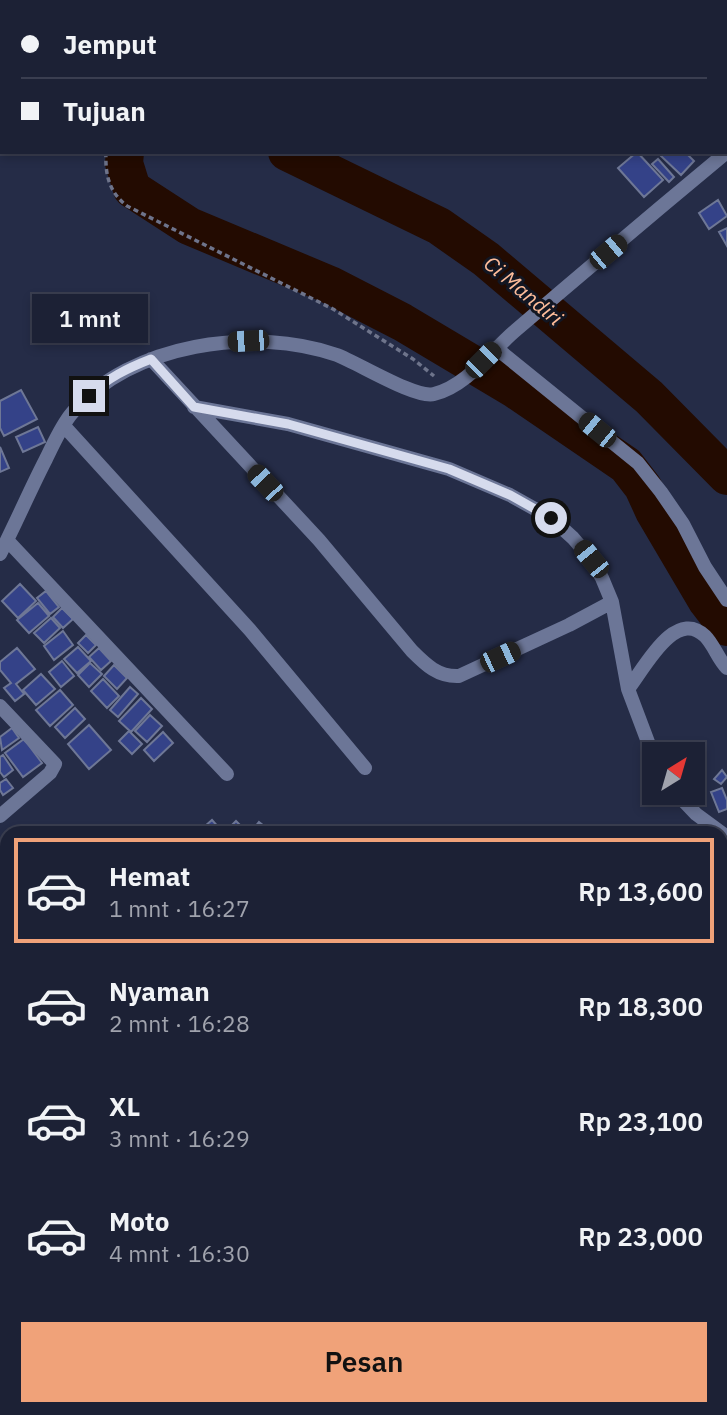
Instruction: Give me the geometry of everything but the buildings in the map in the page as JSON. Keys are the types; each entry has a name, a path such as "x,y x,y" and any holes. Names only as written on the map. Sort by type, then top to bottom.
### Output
{"street":[{"path":"0,554 71,414 102,383 128,368 151,359 230,342 265,340 336,355 424,395 432,395 454,385 725,154"},
{"path":"496,348 638,464 683,524 705,567 727,600"},
{"path":"151,359 318,540 412,651 442,676 459,676 612,602"},
{"path":"194,407 300,427 449,469 510,495 551,518 591,559 612,602 628,689 648,742"},
{"path":"64,425 250,630 365,768"},
{"path":"7,540 227,774"},
{"path":"628,689 666,639 679,629 694,628 704,635 727,668"},
{"path":"0,706 55,764 50,773 0,816"},
{"path":"687,805 712,826"}],"path":[{"path":"106,154 108,182 116,197 127,206 333,310 454,385"}],"waterway":[{"path":"125,154 124,163 132,189 189,226 330,285 402,322 516,390 626,465 643,487 654,511 707,601 727,627"},
{"name":"Ci Mandiri","path":"291,154 439,226 486,259 649,397 727,476"}],"route":[{"path":"89,396 102,383 151,359 194,407 288,424 449,469 510,495 551,518"}]}
